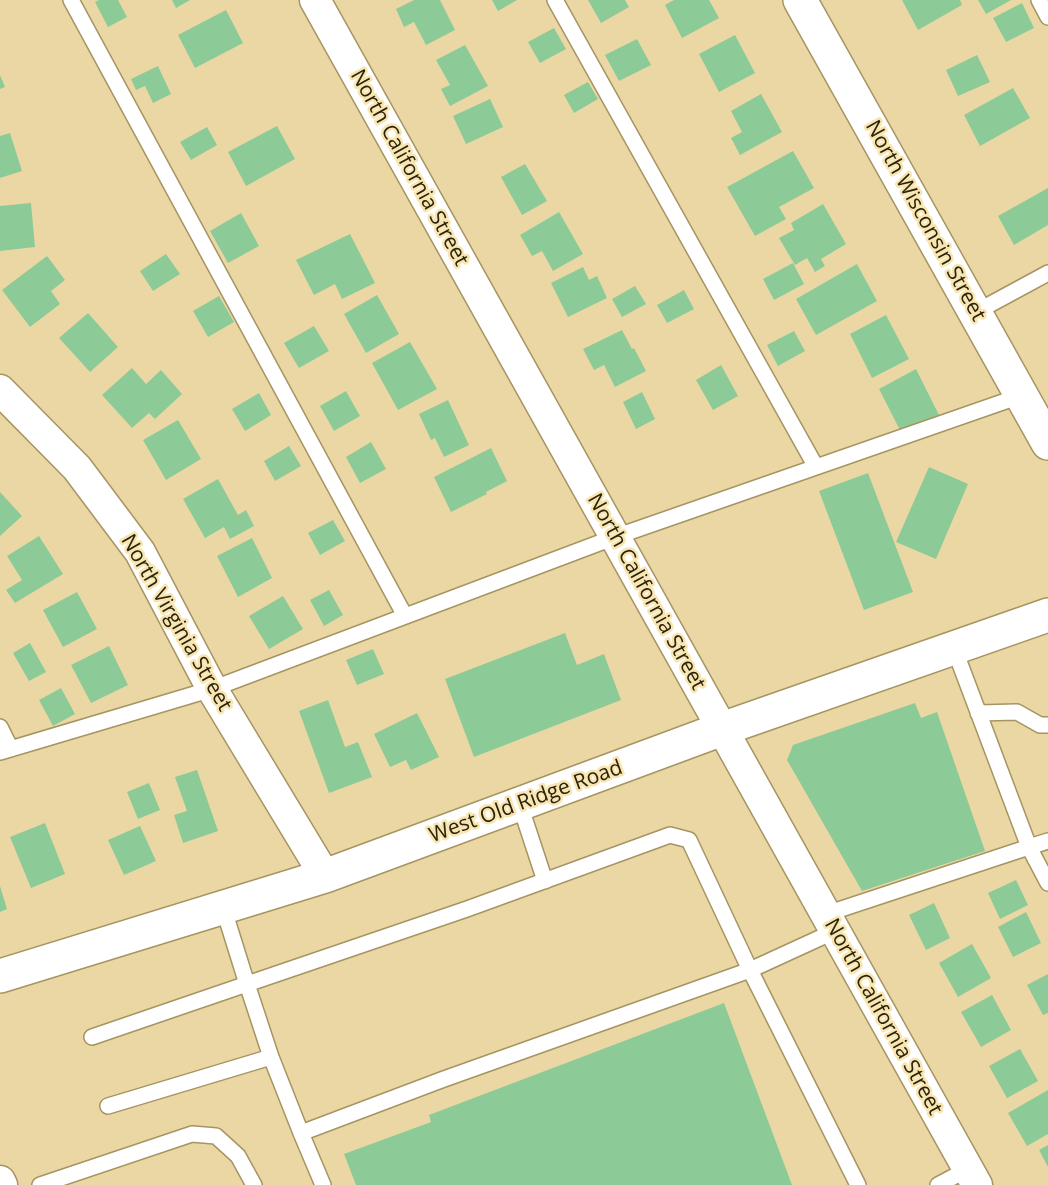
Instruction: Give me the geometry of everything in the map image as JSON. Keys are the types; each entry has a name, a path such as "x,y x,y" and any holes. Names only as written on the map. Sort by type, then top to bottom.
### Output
{"street":[{"name":"North California Street","path":"315,0 972,1177"},
{"name":"North Wisconsin Street","path":"800,0 1048,442"},
{"name":"North Virginia Street","path":"0,390 77,468 140,552 212,689 326,876"},
{"name":"West Old Ridge Road","path":"0,976 326,876 722,729 1048,615"},
{"path":"0,1181 2,1185"}],"lane":[{"path":"71,0 405,616"},
{"path":"555,0 816,467"},
{"path":"1039,0 1048,17"},
{"path":"976,312 1048,273"},
{"path":"0,727 6,751 212,689 615,537 1023,395"},
{"path":"954,648 1029,847 1048,883"},
{"path":"978,713 1017,712 1040,725 1048,725"},
{"path":"520,805 545,880"},
{"path":"92,1037 435,921 670,835 689,840 750,970 858,1185"},
{"path":"301,1133 454,1075 750,970 830,923 1048,840"},
{"path":"223,907 271,1057 323,1185"},
{"path":"108,1106 271,1057"},
{"path":"40,1185 192,1134 216,1136 238,1156 254,1185"},
{"path":"938,1185 972,1177"}],"building":[{"path":"118,0 127,17 108,27 95,2"},
{"path":"172,0 190,0 176,8"},
{"path":"414,0 440,0 455,30 426,45 414,22 404,27 396,9"},
{"path":"492,0 517,0 498,11"},
{"path":"588,0 625,0 629,7 601,23"},
{"path":"674,0 709,0 719,18 682,38 665,5"},
{"path":"902,0 960,0 962,5 918,30"},
{"path":"978,0 1011,0 986,14"},
{"path":"1022,3 1034,28 1006,42 993,18"},
{"path":"226,10 243,43 195,68 178,35"},
{"path":"554,28 566,49 540,63 528,42"},
{"path":"735,35 755,73 719,92 699,54"},
{"path":"637,39 651,65 619,81 605,55"},
{"path":"465,45 488,86 450,106 441,89 450,85 436,60"},
{"path":"977,55 990,82 958,96 946,70"},
{"path":"158,66 171,94 153,103 145,86 136,90 131,79"},
{"path":"0,75 5,87 0,89"},
{"path":"588,82 598,99 574,113 564,95"},
{"path":"1013,88 1030,118 980,146 964,115"},
{"path":"761,94 782,132 740,155 731,138 742,132 731,111"},
{"path":"490,99 503,127 466,144 453,116"},
{"path":"277,126 295,159 246,186 228,152"},
{"path":"207,127 217,145 191,160 180,142"},
{"path":"10,133 22,171 0,178 0,136"},
{"path":"793,151 814,188 779,207 786,219 755,236 727,187"},
{"path":"525,164 547,201 522,215 501,177"},
{"path":"1048,188 1048,225 1014,245 998,216"},
{"path":"31,203 35,247 0,251 0,206"},
{"path":"823,204 846,244 821,259 825,266 815,272 807,258 795,265 779,238 794,230 791,223"},
{"path":"559,212 583,254 553,271 542,251 532,256 520,235"},
{"path":"241,213 259,246 228,263 210,231"},
{"path":"350,234 375,283 342,299 335,284 314,295 296,260"},
{"path":"166,254 180,274 153,291 140,271"},
{"path":"47,256 65,280 51,291 60,304 30,327 2,290"},
{"path":"793,263 804,284 774,300 763,279"},
{"path":"857,264 877,301 816,335 796,299"},
{"path":"583,267 589,280 597,276 607,298 568,317 551,283"},
{"path":"635,286 646,304 622,317 612,299"},
{"path":"684,290 694,309 667,323 657,305"},
{"path":"377,295 399,334 366,353 344,314"},
{"path":"219,296 234,322 208,337 193,311"},
{"path":"88,313 118,347 90,372 59,338"},
{"path":"886,315 909,359 872,378 850,334"},
{"path":"314,326 329,351 299,368 284,343"},
{"path":"622,330 646,371 615,387 604,365 594,370 583,349"},
{"path":"794,331 805,351 778,366 767,345"},
{"path":"410,342 437,389 398,410 372,363"},
{"path":"721,365 738,396 713,410 696,380"},
{"path":"132,368 146,384 161,370 182,394 155,419 149,413 132,428 102,395"},
{"path":"916,369 941,419 904,438 879,389"},
{"path":"346,391 360,416 334,431 320,406"},
{"path":"642,392 655,419 636,429 623,402"},
{"path":"259,393 271,415 245,431 232,409"},
{"path":"448,400 469,445 444,457 435,438 431,440 419,414"},
{"path":"178,420 201,459 166,480 143,440"},
{"path":"371,442 386,469 360,483 346,457"},
{"path":"289,446 301,466 275,481 264,461"},
{"path":"491,448 507,481 451,512 434,477"},
{"path":"929,467 968,484 936,559 896,542"},
{"path":"868,473 913,592 864,610 819,491"},
{"path":"218,479 238,515 246,510 254,526 230,539 224,527 205,538 183,499"},
{"path":"0,492 22,516 0,536"},
{"path":"333,520 345,541 320,555 308,533"},
{"path":"39,536 63,574 15,603 6,590 22,580 7,556"},
{"path":"252,538 272,578 238,597 217,556"},
{"path":"329,590 343,615 324,626 310,600"},
{"path":"77,592 97,629 63,647 43,610"},
{"path":"283,596 303,629 269,649 249,616"},
{"path":"565,633 577,665 604,654 621,700 474,757 445,679"},
{"path":"30,643 46,672 29,681 13,653"},
{"path":"109,646 128,685 91,703 71,665"},
{"path":"373,649 384,674 357,685 346,660"},
{"path":"61,688 75,714 53,726 39,700"},
{"path":"328,700 345,747 358,742 372,777 329,793 299,711"},
{"path":"915,703 921,718 937,712 985,851 862,891 787,760 793,745"},
{"path":"417,713 439,757 411,770 406,760 390,767 374,734"},
{"path":"197,770 218,831 183,843 174,815 187,811 175,777"},
{"path":"149,783 160,810 138,819 127,792"},
{"path":"45,823 65,874 31,888 10,837"},
{"path":"140,826 156,861 124,875 108,840"},
{"path":"1016,880 1028,905 1000,919 988,893"},
{"path":"0,886 7,909 0,912"},
{"path":"934,903 950,938 926,950 909,915"},
{"path":"1026,912 1041,943 1013,957 998,927"},
{"path":"972,944 991,978 958,997 939,963"},
{"path":"1048,974 1048,1013 1043,1015 1027,985"},
{"path":"992,995 1011,1030 981,1047 961,1012"},
{"path":"724,1003 792,1185 356,1185 344,1154 431,1122 429,1115"},
{"path":"1020,1049 1038,1081 1007,1098 989,1066"},
{"path":"1048,1090 1048,1134 1027,1146 1008,1113"},
{"path":"1048,1145 1048,1167 1039,1150"}]}
